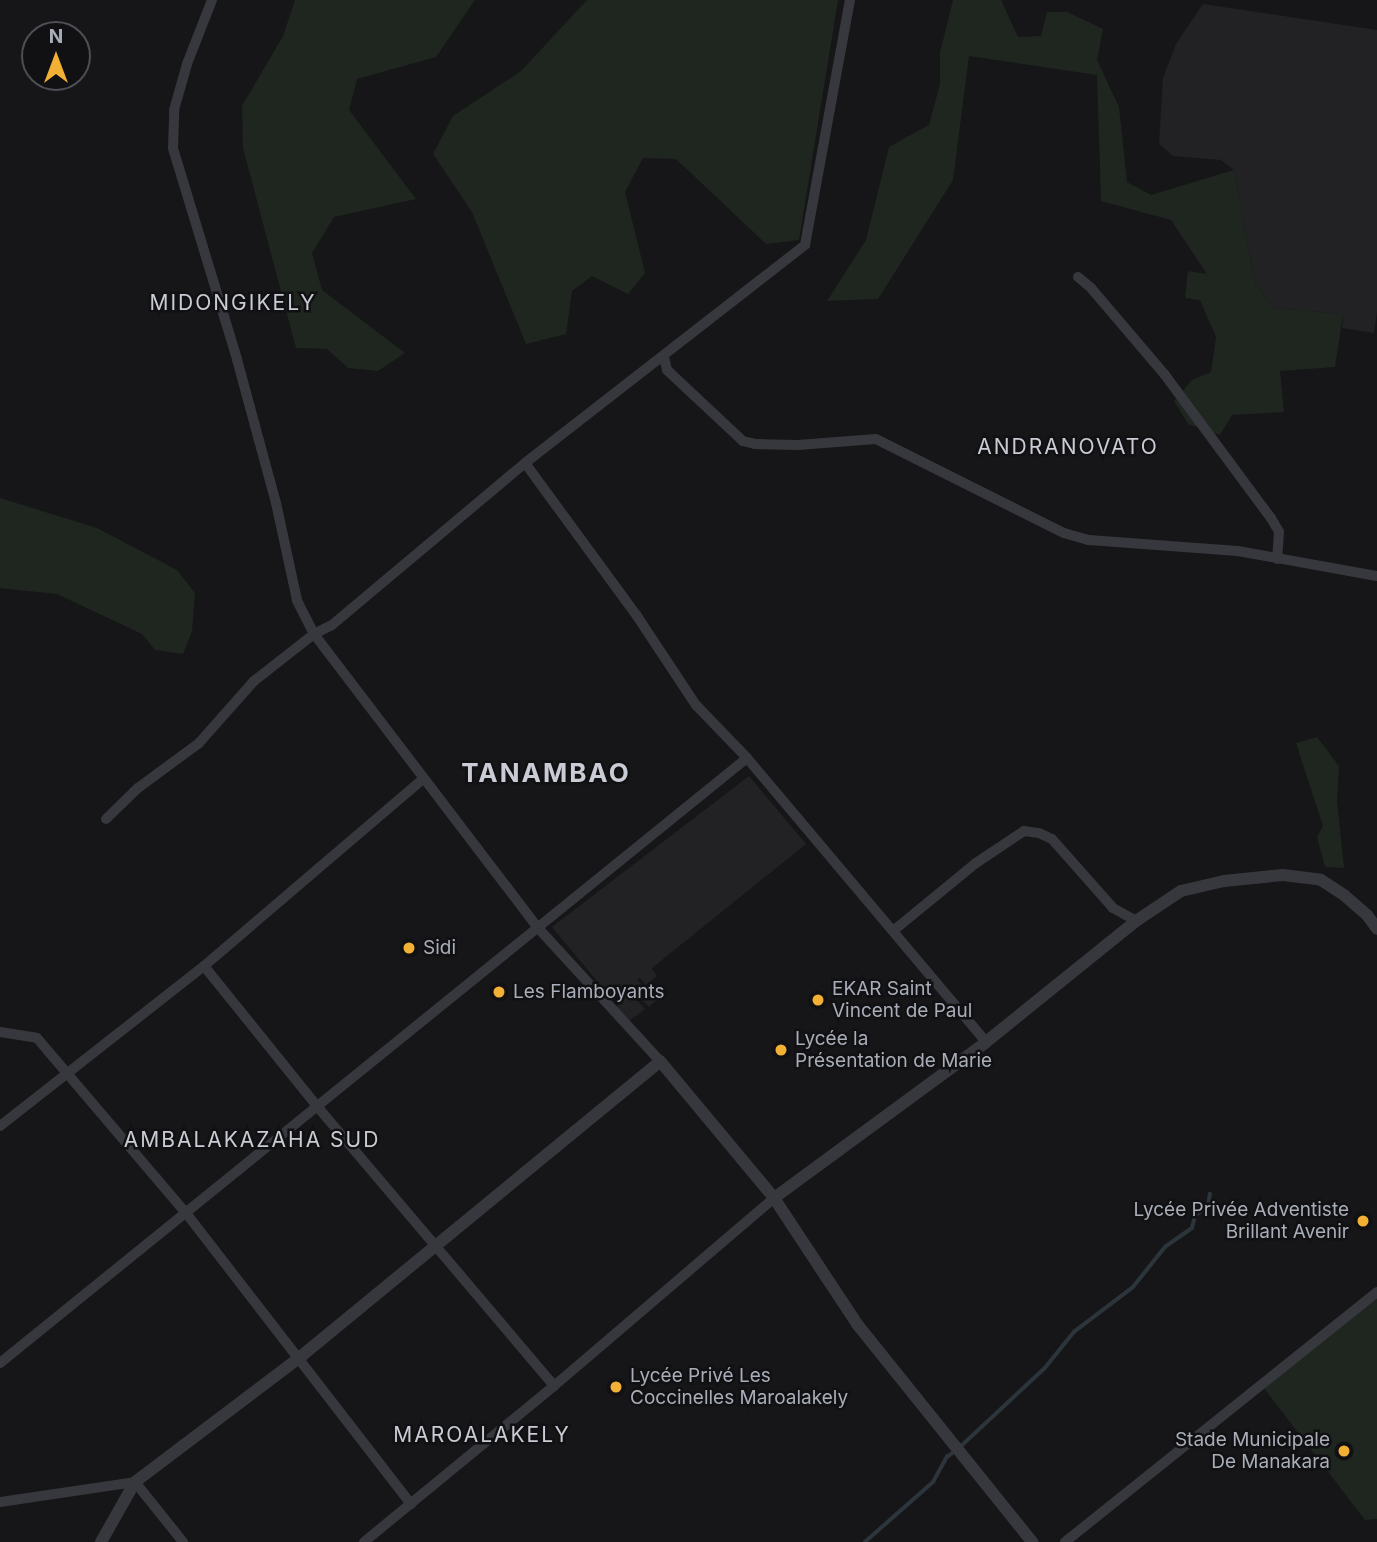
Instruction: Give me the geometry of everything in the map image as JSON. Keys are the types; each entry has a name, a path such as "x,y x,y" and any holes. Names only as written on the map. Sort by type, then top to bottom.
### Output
{"street":[{"path":"212,0 187,64 174,110 173,148 237,359 276,503 297,600 314,634 538,928 660,1061 774,1198 857,1324 1032,1542"},
{"path":"106,819 138,788 199,743 254,681 314,634 332,625 525,463 805,245 850,0"},
{"path":"1078,277 1091,288 1165,375 1271,518 1279,532 1277,559"},
{"path":"663,356 667,370 743,441 755,444 798,445 876,439 1063,533 1089,540 1238,551 1377,576"},
{"path":"525,463 637,616 696,705 747,758 986,1042"},
{"path":"0,1363 747,758"},
{"path":"0,1126 66,1071 204,966 423,779"},
{"path":"893,931 976,863 1024,831 1039,832 1052,839 1113,908 1136,921"},
{"path":"364,1542 554,1386 774,1198 986,1042 1136,921 1181,891 1224,881 1283,875 1321,880 1344,895 1377,929"},
{"path":"204,966 316,1105 554,1386"},
{"path":"0,1032 37,1038 66,1071 186,1213 411,1504"},
{"path":"102,1542 135,1482 299,1358 660,1061"},
{"path":"1065,1542 1377,1292"},
{"path":"0,1502 135,1482"},
{"path":"135,1482 183,1542"}],"shaded area":[{"path":"295,0 475,0 436,57 357,79 349,110 416,199 334,217 312,253 322,290 405,353 378,371 348,368 327,349 296,348 243,148 242,106 283,36"},
{"path":"587,0 838,0 799,240 766,244 676,159 643,158 625,192 645,273 628,294 592,276 572,291 566,334 526,344 472,212 433,154 453,116 521,71"},
{"path":"953,0 1001,0 1018,37 1041,36 1047,12 1067,12 1103,29 1097,60 1119,107 1127,182 1151,195 1234,170 1255,284 1274,308 1343,314 1335,367 1280,371 1284,412 1232,415 1220,435 1188,424 1174,401 1192,380 1211,372 1216,337 1200,300 1185,298 1188,271 1207,274 1171,220 1101,201 1097,75 969,56 953,180 878,299 827,301 866,240 889,147 929,125 940,84 940,53"},
{"path":"1203,4 1377,30 1377,312 1374,333 1342,328 1343,314 1274,308 1255,284 1234,170 1221,160 1173,156 1159,144 1163,78 1176,44"},
{"path":"0,498 97,528 177,570 195,593 192,631 183,654 155,650 142,634 57,594 0,588"},
{"path":"1317,737 1339,766 1337,801 1344,868 1325,867 1317,837 1323,826 1296,743"},
{"path":"749,776 806,844 652,968 657,976 646,985 640,978 637,980 657,1000 649,1007 629,987 626,989 645,1009 628,1022 616,1007 622,1001 617,994 611,998 552,927"},
{"name":"Stade Municipale De Manakara","path":"1377,1294 1377,1519 1365,1520 1260,1383"}],"waterway":[{"path":"960,1447 1044,1369 1074,1332 1133,1287 1165,1247 1192,1228 1195,1216 1208,1206 1210,1194"},
{"path":"865,1542 933,1482 947,1457 954,1452"}],"place":[{"name":"Sidi","path":"409,948"},
{"name":"Les Flamboyants","path":"499,992"},
{"name":"EKAR Saint Vincent de Paul","path":"818,1000"},
{"name":"Lycée la Présentation de Marie","path":"781,1050"},
{"name":"Lycée Privée Adventiste Brillant Avenir","path":"1363,1221"},
{"name":"Lycée Privé Les Coccinelles Maroalakely","path":"616,1387"},
{"name":"Stade Municipale De Manakara","path":"1344,1451"}],"district":[{"name":"MIDONGIKELY","path":"233,303"},
{"name":"ANDRANOVATO","path":"1068,447"},
{"name":"TANAMBAO","path":"546,773"},
{"name":"AMBALAKAZAHA SUD","path":"252,1140"},
{"name":"MAROALAKELY","path":"482,1435"}]}
